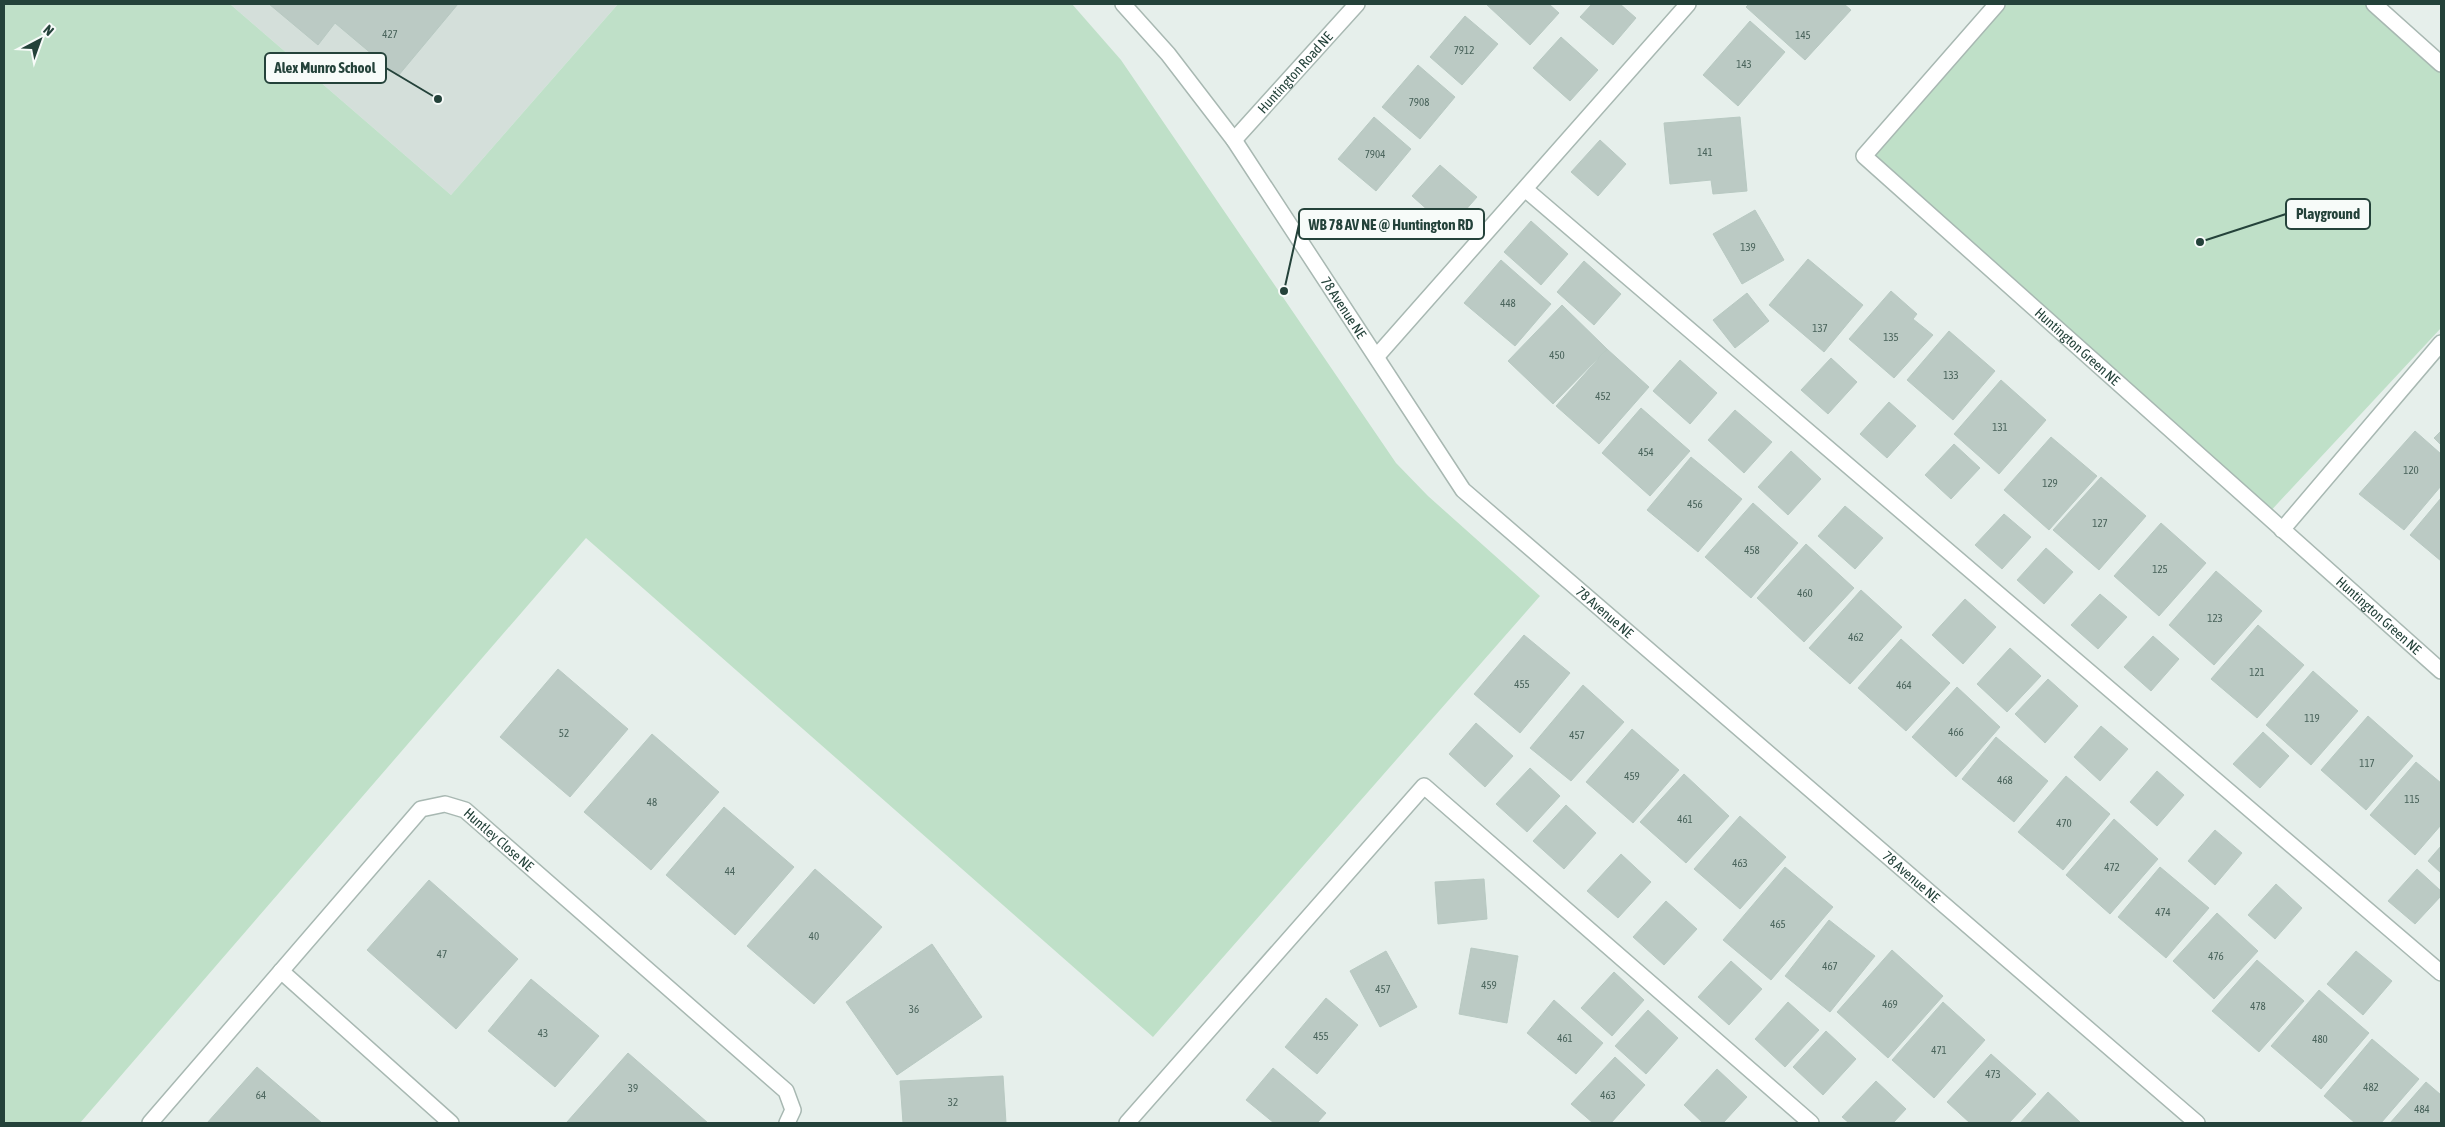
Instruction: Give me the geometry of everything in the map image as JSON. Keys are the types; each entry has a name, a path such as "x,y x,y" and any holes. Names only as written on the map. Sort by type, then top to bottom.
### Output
{"street":[{"name":"78 Avenue NE","path":"1123,4 1168,54 1234,140 1463,490 2197,1123"},
{"name":"Huntington Road NE","path":"1234,140 1356,4"},
{"path":"1377,356 1688,4"},
{"name":"Huntington Green NE","path":"1997,4 1864,156 2441,671"},
{"path":"2374,4 2441,64"},
{"path":"1525,189 2441,973"},
{"path":"2282,530 2440,346"},
{"path":"1127,1123 1424,786 1811,1123"},
{"name":"Huntley Close NE","path":"150,1123 421,809 445,804 465,810 786,1090 793,1110 787,1123"},
{"path":"281,971 451,1123"}],"shaded area":[{"path":"230,4 618,4 451,195"}],"green space":[{"path":"4,4 230,4 451,195 618,4 1072,4 1121,60 1396,463 1428,496 1540,596 1153,1037 586,538 80,1123 4,1123"},
{"path":"1997,4 2374,4 2441,64 2441,328 2266,516 1864,156"}],"building":[{"path":"269,4 458,4 398,76 335,23 318,45"},
{"path":"1486,4 1549,4 1559,13 1530,45"},
{"path":"1592,4 1620,4 1636,18 1613,45 1580,17"},
{"path":"1749,4 1844,4 1851,10 1805,60 1746,7"},
{"path":"1465,16 1498,44 1462,85 1430,57"},
{"path":"1750,21 1785,52 1738,106 1703,75"},
{"path":"1561,37 1598,70 1570,101 1533,68"},
{"path":"1418,65 1455,97 1420,139 1382,107"},
{"path":"1374,117 1411,149 1376,191 1338,159"},
{"path":"1740,117 1747,191 1713,194 1711,180 1670,184 1664,123"},
{"path":"1600,140 1626,164 1598,196 1571,172"},
{"path":"1440,165 1477,197 1449,229 1412,196"},
{"path":"1755,210 1784,260 1742,284 1713,234"},
{"path":"1531,221 1568,254 1541,285 1504,252"},
{"path":"1808,259 1863,305 1824,352 1769,305"},
{"path":"1501,260 1551,304 1515,346 1464,303"},
{"path":"1584,261 1621,294 1594,325 1557,292"},
{"path":"1891,291 1917,314 1913,319 1933,335 1894,378 1849,339"},
{"path":"1747,293 1769,321 1735,348 1713,320"},
{"path":"1562,305 1607,349 1553,404 1508,361"},
{"path":"1949,331 1995,371 1953,420 1907,380"},
{"path":"1607,349 1649,387 1599,444 1556,406"},
{"path":"1831,358 1857,382 1828,414 1801,390"},
{"path":"1680,360 1717,393 1690,424 1653,391"},
{"path":"2001,380 2046,420 1999,474 1954,434"},
{"path":"1889,402 1916,426 1887,458 1860,434"},
{"path":"1641,408 1690,451 1650,496 1602,453"},
{"path":"1735,410 1772,442 1744,473 1708,440"},
{"path":"2415,431 2441,454 2441,486 2404,530 2359,494"},
{"path":"2441,431 2441,445 2434,438"},
{"path":"2051,437 2097,476 2049,530 2004,490"},
{"path":"1954,444 1980,468 1951,499 1925,475"},
{"path":"1791,451 1821,479 1788,515 1758,487"},
{"path":"1691,457 1742,499 1698,552 1647,510"},
{"path":"2101,477 2146,516 2099,570 2053,530"},
{"path":"2441,498 2441,561 2410,535"},
{"path":"1753,503 1798,543 1751,598 1705,557"},
{"path":"1845,506 1883,538 1855,569 1818,536"},
{"path":"2004,514 2031,537 2002,569 1975,545"},
{"path":"2161,523 2206,563 2159,616 2114,576"},
{"path":"1806,544 1854,588 1804,642 1757,598"},
{"path":"2046,548 2073,572 2044,604 2017,580"},
{"path":"2216,571 2262,611 2214,665 2169,625"},
{"path":"1861,590 1902,627 1850,684 1809,648"},
{"path":"2100,594 2127,617 2098,649 2071,625"},
{"path":"1965,599 1996,627 1963,664 1932,635"},
{"path":"2258,625 2304,665 2257,718 2211,679"},
{"path":"1524,635 1570,673 1520,733 1474,694"},
{"path":"2153,636 2179,659 2151,691 2124,667"},
{"path":"1901,639 1950,683 1906,731 1858,688"},
{"path":"2010,648 2041,676 2007,712 1977,684"},
{"path":"558,669 628,729 570,797 500,737"},
{"path":"2313,671 2358,711 2311,765 2266,725"},
{"path":"2048,679 2078,706 2045,743 2015,714"},
{"path":"1583,685 1624,722 1571,781 1530,748"},
{"path":"1957,687 2000,727 1956,777 1912,737"},
{"path":"2368,716 2413,756 2366,810 2321,770"},
{"path":"1476,723 1513,756 1485,787 1449,754"},
{"path":"2101,726 2128,749 2100,781 2074,757"},
{"path":"1632,729 1679,770 1633,823 1586,782"},
{"path":"2263,732 2289,756 2260,788 2233,764"},
{"path":"652,734 719,792 651,870 584,812"},
{"path":"1996,737 2048,781 2014,822 1962,779"},
{"path":"2416,762 2441,783 2441,825 2415,855 2370,815"},
{"path":"1530,768 1560,796 1527,832 1496,804"},
{"path":"2157,771 2184,795 2157,826 2130,802"},
{"path":"1684,774 1729,816 1686,863 1640,822"},
{"path":"2066,776 2110,814 2063,870 2018,832"},
{"path":"1566,805 1596,833 1564,869 1533,841"},
{"path":"724,807 794,867 735,935 666,875"},
{"path":"1740,816 1786,857 1740,909 1694,869"},
{"path":"2114,819 2158,859 2110,914 2066,875"},
{"path":"2215,830 2242,853 2215,885 2188,861"},
{"path":"2441,846 2441,873 2428,861"},
{"path":"1621,854 1651,882 1618,918 1587,891"},
{"path":"1785,867 1833,907 1771,980 1723,940"},
{"path":"2160,867 2209,908 2166,958 2118,917"},
{"path":"815,869 882,927 814,1004 747,946"},
{"path":"2417,869 2441,891 2441,896 2415,924 2388,901"},
{"path":"1484,879 1487,919 1438,924 1435,882"},
{"path":"429,880 518,959 456,1029 367,950"},
{"path":"2276,884 2302,908 2275,939 2248,915"},
{"path":"1666,901 1697,929 1664,965 1633,937"},
{"path":"2217,913 2258,951 2214,999 2173,961"},
{"path":"1829,920 1875,956 1830,1012 1785,976"},
{"path":"932,944 982,1017 897,1075 846,1002"},
{"path":"1471,948 1518,956 1507,1023 1459,1014"},
{"path":"1892,950 1943,996 1888,1058 1837,1012"},
{"path":"1386,951 1417,1007 1380,1027 1350,971"},
{"path":"2356,951 2392,981 2363,1015 2327,984"},
{"path":"2257,960 2304,1001 2259,1052 2212,1011"},
{"path":"1731,961 1762,989 1729,1025 1698,997"},
{"path":"1614,972 1644,1000 1612,1036 1581,1008"},
{"path":"531,979 599,1036 555,1087 488,1031"},
{"path":"2319,990 2369,1033 2321,1089 2271,1046"},
{"path":"1326,998 1358,1025 1317,1074 1285,1047"},
{"path":"1554,1000 1603,1043 1576,1074 1527,1033"},
{"path":"1788,1002 1819,1030 1785,1067 1755,1039"},
{"path":"1943,1002 1985,1040 1934,1098 1892,1060"},
{"path":"1648,1010 1678,1038 1646,1074 1615,1046"},
{"path":"1826,1031 1856,1059 1823,1095 1793,1067"},
{"path":"2372,1039 2419,1079 2381,1123 2355,1123 2324,1096"},
{"path":"628,1053 708,1123 567,1122"},
{"path":"1991,1054 2036,1094 2009,1123 1970,1123 1947,1102"},
{"path":"1615,1057 1645,1085 1611,1123 1593,1123 1571,1104"},
{"path":"257,1067 322,1123 207,1123"},
{"path":"1273,1068 1326,1113 1317,1123 1274,1123 1246,1100"},
{"path":"1717,1069 1747,1097 1723,1123 1703,1123 1684,1105"},
{"path":"1003,1076 1006,1123 903,1123 900,1081"},
{"path":"1876,1081 1906,1109 1893,1123 1849,1123 1842,1117"},
{"path":"2426,1082 2441,1095 2441,1123 2390,1123"},
{"path":"2048,1092 2081,1123 2020,1123"}],"place":[{"name":"Alex Munro School","path":"438,99"},
{"name":"Playground","path":"2200,242"},
{"name":"WB 78 AV NE @ Huntington RD","path":"1284,291"}]}
